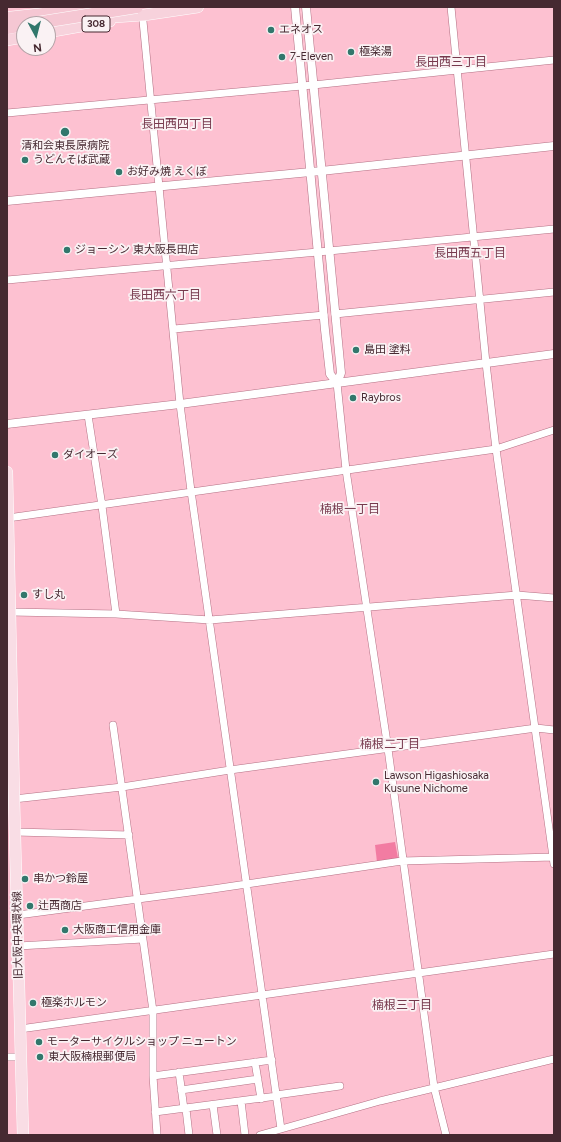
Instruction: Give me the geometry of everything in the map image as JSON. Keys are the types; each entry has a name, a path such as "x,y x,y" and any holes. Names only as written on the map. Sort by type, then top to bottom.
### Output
{"highway":[{"path":"7,18 114,7"},
{"name":"308","path":"7,23 198,7"},
{"path":"56,21 140,11"},
{"name":"308","path":"56,30 140,11"}],"main road":[{"name":"旧大阪中央環状線","path":"7,472 10,612 10,799 15,832 23,1135"}],"street":[{"path":"295,7 330,374 337,383"},
{"path":"306,7 341,373 337,383 346,470 388,749 402,861 434,1087 446,1135"},
{"path":"18,915 402,861 554,859 496,449 451,7"},
{"path":"140,11 143,21 160,187 180,404 281,1129"},
{"path":"7,113 313,85 554,60"},
{"path":"7,201 321,171 554,146"},
{"path":"7,280 554,229"},
{"path":"335,314 554,292"},
{"path":"174,329 324,315"},
{"path":"7,424 180,404 554,354"},
{"path":"88,415 116,614"},
{"path":"8,518 102,506 192,491 496,449 554,430"},
{"path":"10,612 116,614 210,620 517,595 554,598"},
{"path":"113,725 130,835 153,1011 153,1076 157,1135"},
{"path":"10,799 122,788 230,770 536,728 554,730"},
{"path":"15,832 130,835"},
{"path":"18,946 144,939"},
{"path":"20,1029 554,954"},
{"path":"7,1057 21,1057"},
{"path":"260,1135 434,1087 554,1059"},
{"path":"153,1076 272,1060"},
{"path":"256,1062 261,1099"},
{"path":"179,1072 189,1135"},
{"path":"181,1090 258,1079"},
{"path":"155,1112 261,1099 340,1086"},
{"path":"241,1101 245,1135"},
{"path":"213,1105 217,1135"}],"shaded area":[{"path":"395,842 398,858 377,862 375,845"}],"place":[{"name":"エネオス","path":"271,30"},
{"name":"極楽湯","path":"351,52"},
{"name":"7-Eleven","path":"282,57"},
{"name":"清和会東長原病院","path":"65,132"},
{"name":"うどんそば武蔵","path":"25,160"},
{"name":"お好み焼 えくぼ","path":"119,172"},
{"name":"ジョーシン 東大阪長田店","path":"67,250"},
{"name":"島田 塗料","path":"356,350"},
{"name":"Raybros","path":"353,398"},
{"name":"ダイオーズ","path":"55,455"},
{"name":"すし丸","path":"24,595"},
{"name":"Lawson Higashiosaka Kusune Nichome","path":"376,782"},
{"name":"串かつ鈴屋","path":"25,879"},
{"name":"辻西商店","path":"30,906"},
{"name":"大阪商工信用金庫","path":"65,930"},
{"name":"極楽ホルモン","path":"33,1003"},
{"name":"モーターサイクルショップ ニュートン","path":"39,1042"},
{"name":"東大阪楠根郵便局","path":"40,1057"}],"district":[{"name":"長田西三丁目","path":"451,62"},
{"name":"長田西四丁目","path":"177,124"},
{"name":"長田西五丁目","path":"470,253"},
{"name":"長田西六丁目","path":"165,295"},
{"name":"楠根一丁目","path":"350,509"},
{"name":"楠根二丁目","path":"390,744"},
{"name":"楠根三丁目","path":"402,1005"}]}
